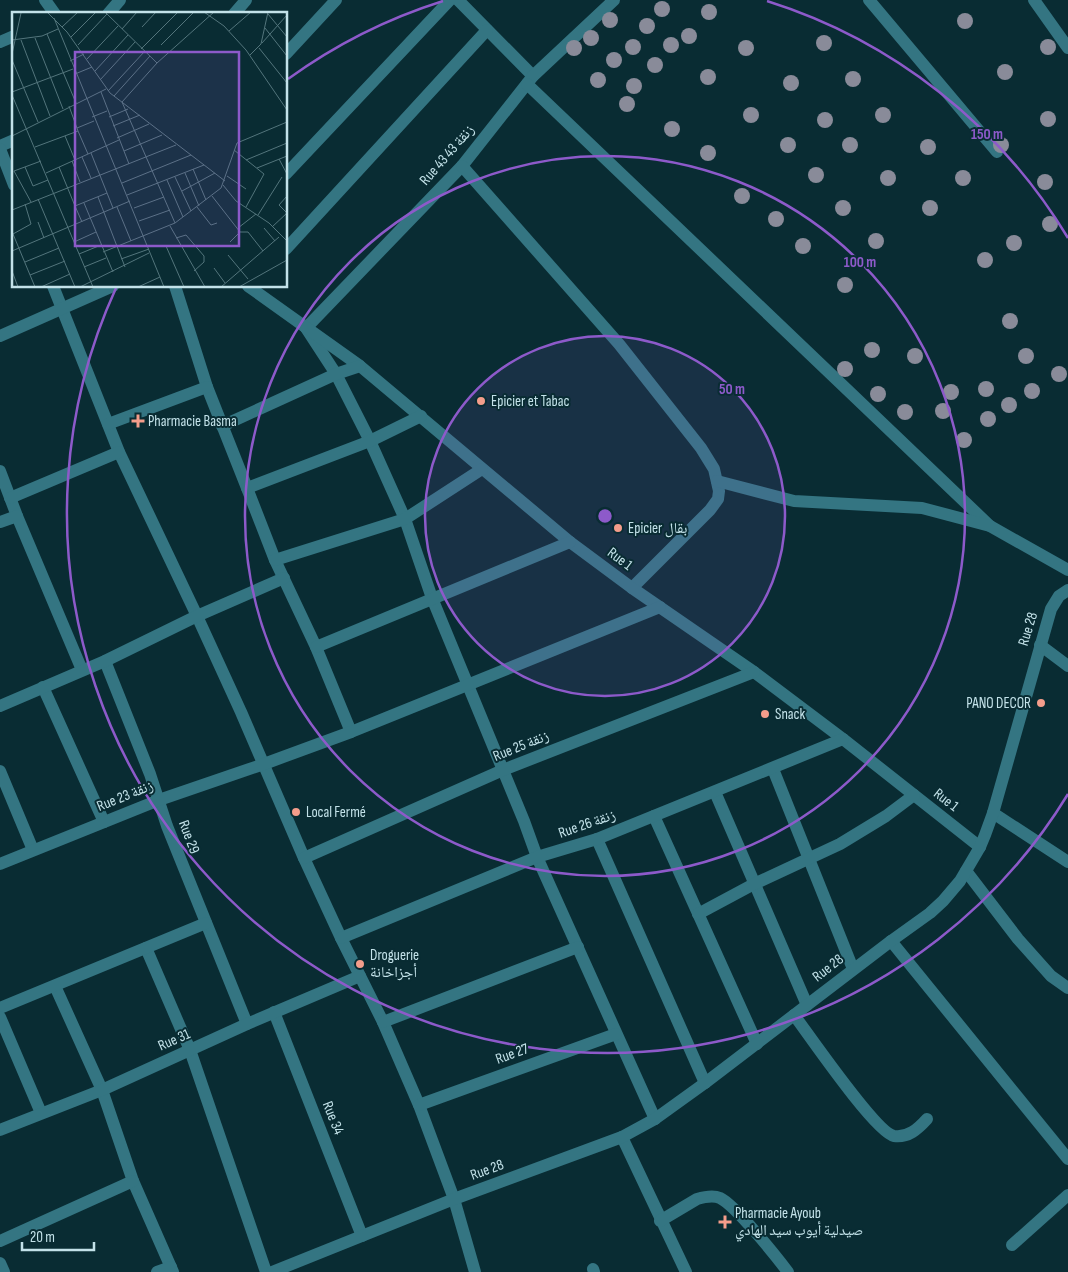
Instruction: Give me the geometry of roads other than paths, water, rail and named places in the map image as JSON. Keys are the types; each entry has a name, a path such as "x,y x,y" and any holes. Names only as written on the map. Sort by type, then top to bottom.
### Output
{"street":[{"path":"46,0 55,12"},
{"path":"110,12 120,0"},
{"path":"236,12 246,0"},
{"path":"288,52 336,0"},
{"path":"288,172 450,0"},
{"path":"458,0 530,80 990,526"},
{"name":"Rue 43 زنقة 43","path":"306,328 462,166 530,80 614,0"},
{"path":"869,0 997,152"},
{"path":"1034,0 1068,48"},
{"path":"288,247 487,30"},
{"path":"0,42 12,37"},
{"path":"12,141 0,147 12,180"},
{"path":"462,166 619,344 701,448 714,469 719,491 718,499 710,510 632,588"},
{"path":"54,288 119,452 197,616 304,858 383,1022 419,1105 454,1199 475,1272"},
{"path":"0,335 62,310 109,288"},
{"path":"176,288 207,387 222,426 276,560 316,647 351,732"},
{"name":"Rue 1","path":"251,288 360,366 570,542 660,608 754,672 843,739 980,847"},
{"path":"306,328 336,374 370,441 405,519 432,598 504,770 537,857 655,1119"},
{"path":"222,426 336,374 360,366"},
{"path":"108,424 207,387"},
{"path":"247,488 370,441 421,416"},
{"path":"10,498 119,452"},
{"path":"276,560 405,519 482,469"},
{"path":"0,471 82,670"},
{"path":"717,481 794,501 922,508 990,526 1068,570"},
{"path":"0,522 17,516"},
{"path":"316,647 570,542"},
{"path":"0,706 105,661 197,616 284,578"},
{"name":"Rue 28","path":"272,1272 454,1199 622,1137 655,1119 706,1083 853,969 930,913 954,888 980,847 993,813 1051,609 1059,596 1068,590"},
{"name":"Rue 23 زنقة","path":"0,864 158,800 351,732 660,608"},
{"path":"1040,644 1068,666"},
{"name":"Rue 29","path":"105,661 167,826 247,1024"},
{"name":"Rue 25 زنقة","path":"304,858 504,770 754,672"},
{"path":"43,687 104,822"},
{"name":"Rue 26 زنقة","path":"341,938 537,857 597,839 843,739"},
{"path":"773,769 853,969"},
{"path":"0,771 33,850"},
{"path":"715,792 807,1005"},
{"path":"698,914 865,829 914,795"},
{"path":"993,813 1068,862"},
{"path":"654,816 757,1044"},
{"path":"597,839 706,1083"},
{"path":"966,871 1018,940 1051,976 1068,988"},
{"path":"0,1008 206,923"},
{"path":"891,941 1067,1154"},
{"path":"383,1022 578,947"},
{"path":"146,948 190,1050 266,1272"},
{"name":"Rue 31","path":"0,1130 102,1090 274,1012 360,976"},
{"path":"55,986 102,1090 133,1181 172,1269 157,1272"},
{"name":"Rue 34","path":"274,1012 362,1236"},
{"path":"794,1015 867,1112 887,1133 896,1136 910,1134 927,1120"},
{"path":"0,1017 41,1114"},
{"name":"Rue 27","path":"419,1105 616,1034"},
{"path":"622,1137 660,1221 686,1272"},
{"path":"0,1241 133,1181"},
{"path":"1012,1245 1068,1195"},
{"path":"660,1221 697,1199 717,1197 730,1206 788,1272"},
{"path":"0,1263 4,1272"}],"place":[{"name":"Epicier et Tabac","path":"481,401"},
{"name":"Pharmacie Basma","path":"138,421"},
{"name":"Epicier بقال","path":"618,528"},
{"name":"PANO DECOR","path":"1041,703"},
{"name":"Snack","path":"765,714"},
{"name":"Local Fermé","path":"296,812"},
{"name":"Droguerie أجزاخانة","path":"360,964"},
{"name":"Pharmacie Ayoub صيدلية أيوب سيد الهادي","path":"725,1222"}]}
